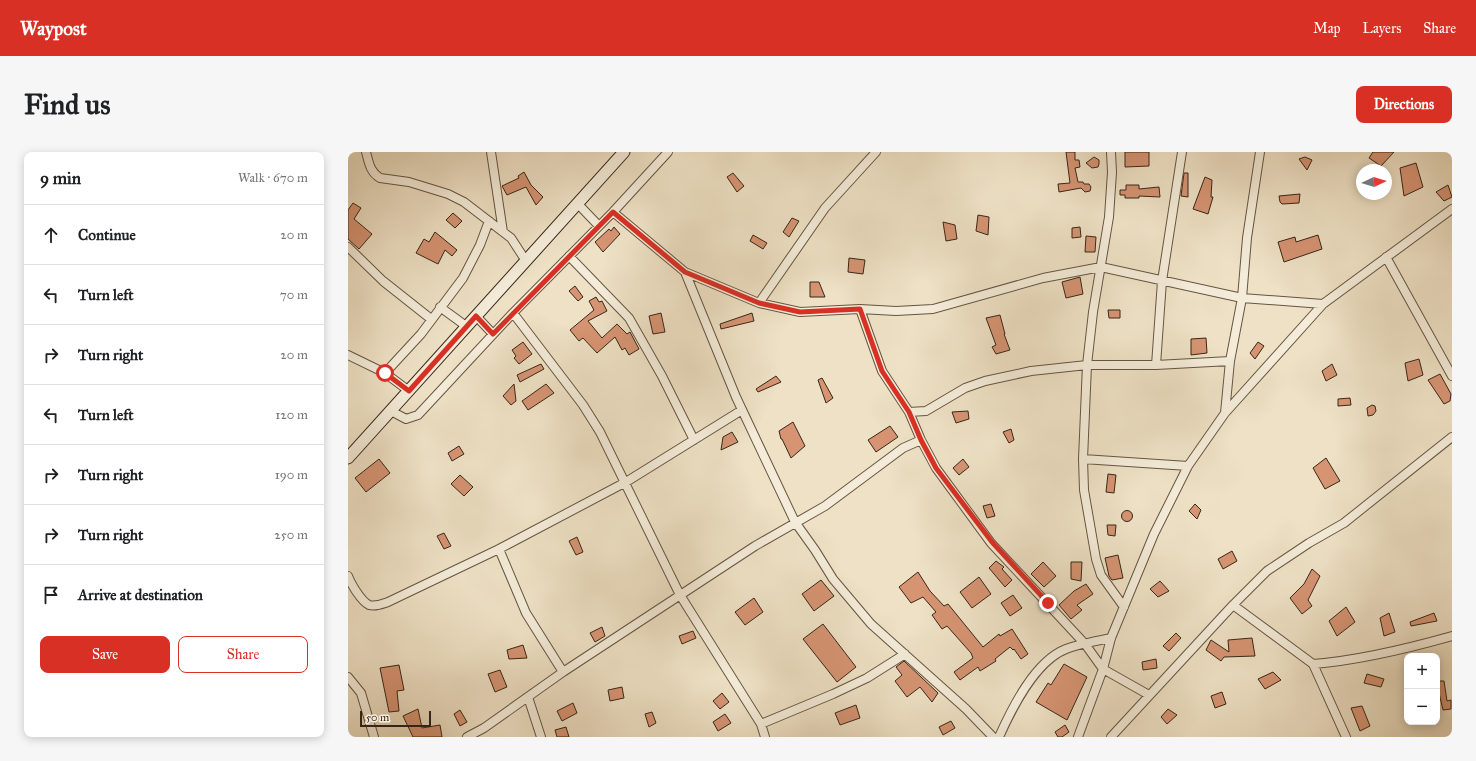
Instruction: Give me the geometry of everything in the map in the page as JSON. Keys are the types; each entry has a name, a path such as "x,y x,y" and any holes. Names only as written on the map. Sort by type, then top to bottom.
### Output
{"street":[{"path":"366,152 372,172 380,178 409,182 448,194 464,202 511,238 526,261"},
{"path":"491,152 503,232"},
{"path":"348,458 624,152"},
{"path":"391,411 406,419 418,415 493,334 613,212 668,152"},
{"path":"759,303 825,208 876,152"},
{"path":"1111,152 1112,172 1109,217 1093,312 1087,365 1083,459 1084,490 1096,559 1101,575 1124,607"},
{"path":"1156,365 1162,281 1182,152"},
{"path":"1225,413 1230,361 1242,298 1247,238 1260,152"},
{"path":"578,204 599,226"},
{"path":"1078,737 1103,669 1111,638 1154,534 1188,466 1225,413 1323,304 1452,209"},
{"path":"613,212 685,272 759,303 800,312 860,309 896,311 933,309 1043,278 1101,267 1242,298 1323,304"},
{"path":"385,373 421,334 462,278 480,245 489,221"},
{"path":"348,246 383,281 431,319"},
{"path":"570,256 629,318 662,376 694,440"},
{"path":"1386,257 1452,376"},
{"path":"685,272 742,410 795,522 833,579 871,624 966,709 993,737"},
{"path":"440,307 466,326"},
{"path":"860,309 882,371 909,412 921,440 936,468 992,542 1085,644 1103,669 1149,695"},
{"path":"514,313 583,405 600,432 626,482 680,595 761,724 765,737"},
{"path":"476,316 493,334"},
{"path":"348,356 385,373 409,391"},
{"path":"909,412 926,411 965,388 1004,376 1031,371 1087,365 1156,365 1230,361"},
{"path":"348,579 369,604 377,606 395,599 499,549 626,482 742,410"},
{"path":"1114,736 1149,695 1267,571 1309,543 1344,523 1452,436"},
{"path":"467,737 484,728 563,672 755,546 825,506 903,448 921,440"},
{"path":"1083,459 1188,466"},
{"path":"499,549 526,613 563,672"},
{"path":"1233,605 1314,664 1346,737"},
{"path":"1314,664 1356,660 1399,651 1452,636"},
{"path":"999,737 1013,706 1031,678 1051,659 1065,649 1111,638"},
{"path":"761,724 860,681 905,654"},
{"path":"348,677 361,693 374,737"},
{"path":"528,697 541,737"}],"building":[{"path":"1066,152 1075,152 1075,160 1079,160 1080,167 1075,168 1078,182 1089,184 1091,187 1090,191 1085,192 1081,188 1059,192 1058,184 1070,183"},
{"path":"1125,152 1149,152 1149,166 1125,167"},
{"path":"1373,152 1394,152 1383,164 1378,164 1369,158"},
{"path":"1094,157 1099,160 1099,164 1098,167 1092,168 1086,163"},
{"path":"1305,157 1312,160 1307,170 1299,159"},
{"path":"1416,163 1423,187 1404,196 1400,168"},
{"path":"524,172 531,185 543,197 536,205 526,187 507,195 502,186 519,178 518,176"},
{"path":"733,173 744,186 737,192 727,177"},
{"path":"1184,173 1188,173 1188,197 1181,196"},
{"path":"1205,177 1212,180 1211,197 1213,197 1208,214 1193,209"},
{"path":"1126,185 1139,185 1139,189 1159,187 1160,197 1139,196 1139,198 1125,198 1125,195 1120,195 1120,190 1126,190"},
{"path":"1448,185 1452,197 1444,201 1436,192"},
{"path":"1300,194 1299,203 1282,204 1280,202 1279,196"},
{"path":"353,203 361,208 354,219 372,234 359,249 348,239 348,210"},
{"path":"453,213 462,221 455,228 446,220"},
{"path":"978,215 989,217 988,235 976,231"},
{"path":"792,218 799,221 789,237 783,232"},
{"path":"943,222 955,225 957,239 946,241"},
{"path":"614,227 620,234 603,252 595,242 609,229 611,231"},
{"path":"1080,227 1081,237 1072,238 1072,228"},
{"path":"435,232 457,250 452,256 445,250 438,264 416,253 424,239 429,242"},
{"path":"753,235 767,243 763,249 750,241"},
{"path":"1318,235 1322,249 1284,262 1278,242 1295,237 1296,242"},
{"path":"1086,236 1096,237 1095,252 1085,252"},
{"path":"849,258 865,260 863,274 848,272"},
{"path":"1080,277 1083,294 1066,298 1062,282"},
{"path":"810,282 819,282 825,297 810,297"},
{"path":"575,286 583,297 578,301 569,291"},
{"path":"596,297 599,302 602,301 607,311 588,321 602,338 617,324 627,334 630,332 639,349 629,355 625,348 622,350 615,337 597,353 583,338 579,341 570,330 594,310 589,301"},
{"path":"1108,310 1120,310 1120,318 1109,318"},
{"path":"661,313 665,332 653,334 649,316"},
{"path":"752,313 754,321 721,329 720,324"},
{"path":"1000,315 1004,334 1010,350 996,354 992,347 996,345 986,318"},
{"path":"1206,338 1207,353 1191,355 1191,339"},
{"path":"523,342 532,354 519,364 514,358 516,356 512,350"},
{"path":"1258,342 1264,346 1255,359 1250,353"},
{"path":"1419,359 1423,375 1408,381 1405,363"},
{"path":"541,364 544,369 520,382 517,375"},
{"path":"1332,364 1337,375 1326,381 1322,371"},
{"path":"1440,374 1451,394 1450,401 1444,404 1428,380"},
{"path":"776,376 781,382 758,392 756,389"},
{"path":"822,378 833,398 826,403 818,380"},
{"path":"514,384 516,401 511,405 503,396"},
{"path":"546,384 554,393 528,410 522,401"},
{"path":"1350,398 1351,405 1338,406 1338,399"},
{"path":"1372,405 1375,406 1376,411 1373,415 1368,416 1367,408"},
{"path":"968,411 969,419 956,423 952,412"},
{"path":"793,422 805,446 791,458 781,439 779,431"},
{"path":"890,426 898,437 876,452 868,440"},
{"path":"1011,429 1014,440 1009,443 1003,432"},
{"path":"732,432 738,442 721,450 723,437"},
{"path":"459,446 464,454 452,461 448,453"},
{"path":"1326,458 1340,481 1325,489 1313,468"},
{"path":"379,459 390,473 366,492 355,478"},
{"path":"963,459 969,467 959,475 953,468"},
{"path":"1108,474 1116,475 1114,493 1106,492"},
{"path":"460,475 473,487 464,496 451,484"},
{"path":"991,504 995,516 987,518 983,506"},
{"path":"1195,504 1201,510 1197,519 1189,511"},
{"path":"1125,511 1129,511 1131,512 1131,520 1125,521 1122,518 1122,514"},
{"path":"1107,525 1116,525 1115,536 1108,535"},
{"path":"444,533 451,546 444,549 437,536"},
{"path":"577,537 583,552 576,555 569,541"},
{"path":"1232,551 1237,561 1223,569 1218,559"},
{"path":"1118,555 1123,578 1112,580 1109,576 1105,558"},
{"path":"996,561 1004,567 1002,569 1012,580 1005,587 989,568"},
{"path":"1043,562 1056,576 1044,587 1031,574"},
{"path":"1071,562 1082,562 1081,581 1071,579"},
{"path":"1312,569 1320,576 1308,600 1312,606 1302,614 1290,598 1304,584"},
{"path":"918,572 930,591 944,606 948,604 983,647 999,634 1000,636 1012,629 1028,654 1021,659 1014,649 1013,650 1010,647 995,659 996,661 980,671 978,667 960,680 954,672 973,658 971,653 947,626 942,629 932,615 936,612 923,597 911,603 899,587"},
{"path":"979,577 991,594 972,608 960,592"},
{"path":"821,580 834,596 814,611 802,594"},
{"path":"1160,581 1169,591 1158,597 1150,589"},
{"path":"1086,584 1093,594 1077,605 1082,610 1071,619 1059,605 1074,591"},
{"path":"1013,595 1022,608 1010,616 1001,603"},
{"path":"754,598 763,612 745,625 735,612"},
{"path":"1346,607 1355,622 1337,636 1329,621"},
{"path":"1389,613 1395,632 1384,636 1380,618"},
{"path":"1434,613 1437,621 1411,626 1410,622"},
{"path":"823,624 856,667 837,682 803,639"},
{"path":"602,627 605,636 595,642 590,633"},
{"path":"693,631 696,638 682,644 679,636"},
{"path":"1176,633 1181,638 1169,651 1163,646"},
{"path":"1252,638 1255,656 1224,657 1221,661 1206,650 1211,640 1229,652 1228,640"},
{"path":"523,645 527,658 509,659 507,650"},
{"path":"1156,659 1157,668 1143,670 1142,662"},
{"path":"904,661 938,693 932,702 920,687 907,697 895,681 902,675 896,667"},
{"path":"1064,664 1087,677 1067,720 1036,702 1048,683 1051,685"},
{"path":"399,665 404,690 397,691 399,711 389,712 380,668"},
{"path":"500,670 507,687 495,692 488,674"},
{"path":"1273,672 1281,680 1265,689 1258,679"},
{"path":"1367,674 1384,679 1381,687 1364,683"},
{"path":"1440,681 1444,681 1447,701 1451,700 1451,709 1443,710 1440,697"},
{"path":"622,687 624,698 610,701 608,690"},
{"path":"1222,692 1226,704 1215,708 1211,696"},
{"path":"722,693 729,702 720,709 713,701"},
{"path":"573,703 577,713 562,721 557,711"},
{"path":"856,705 860,718 840,725 835,713"},
{"path":"1362,706 1370,726 1360,731 1351,708"},
{"path":"418,709 422,728 440,725 442,737 413,737 403,716"},
{"path":"1168,709 1177,715 1167,724 1161,717"},
{"path":"460,710 467,722 460,726 454,714"},
{"path":"652,712 656,723 649,727 645,714"},
{"path":"725,714 731,723 718,731 713,722"},
{"path":"951,721 955,728 943,735 939,727"},
{"path":"1065,725 1069,732 1062,737 1058,737 1055,732"},
{"path":"566,727 569,737 557,737 555,730"}],"route":[{"path":"385,373 409,391 476,316 493,334 613,212 685,272 759,303 800,312 860,309 882,371 909,412 921,440 936,468 992,542 1048,603"}]}
